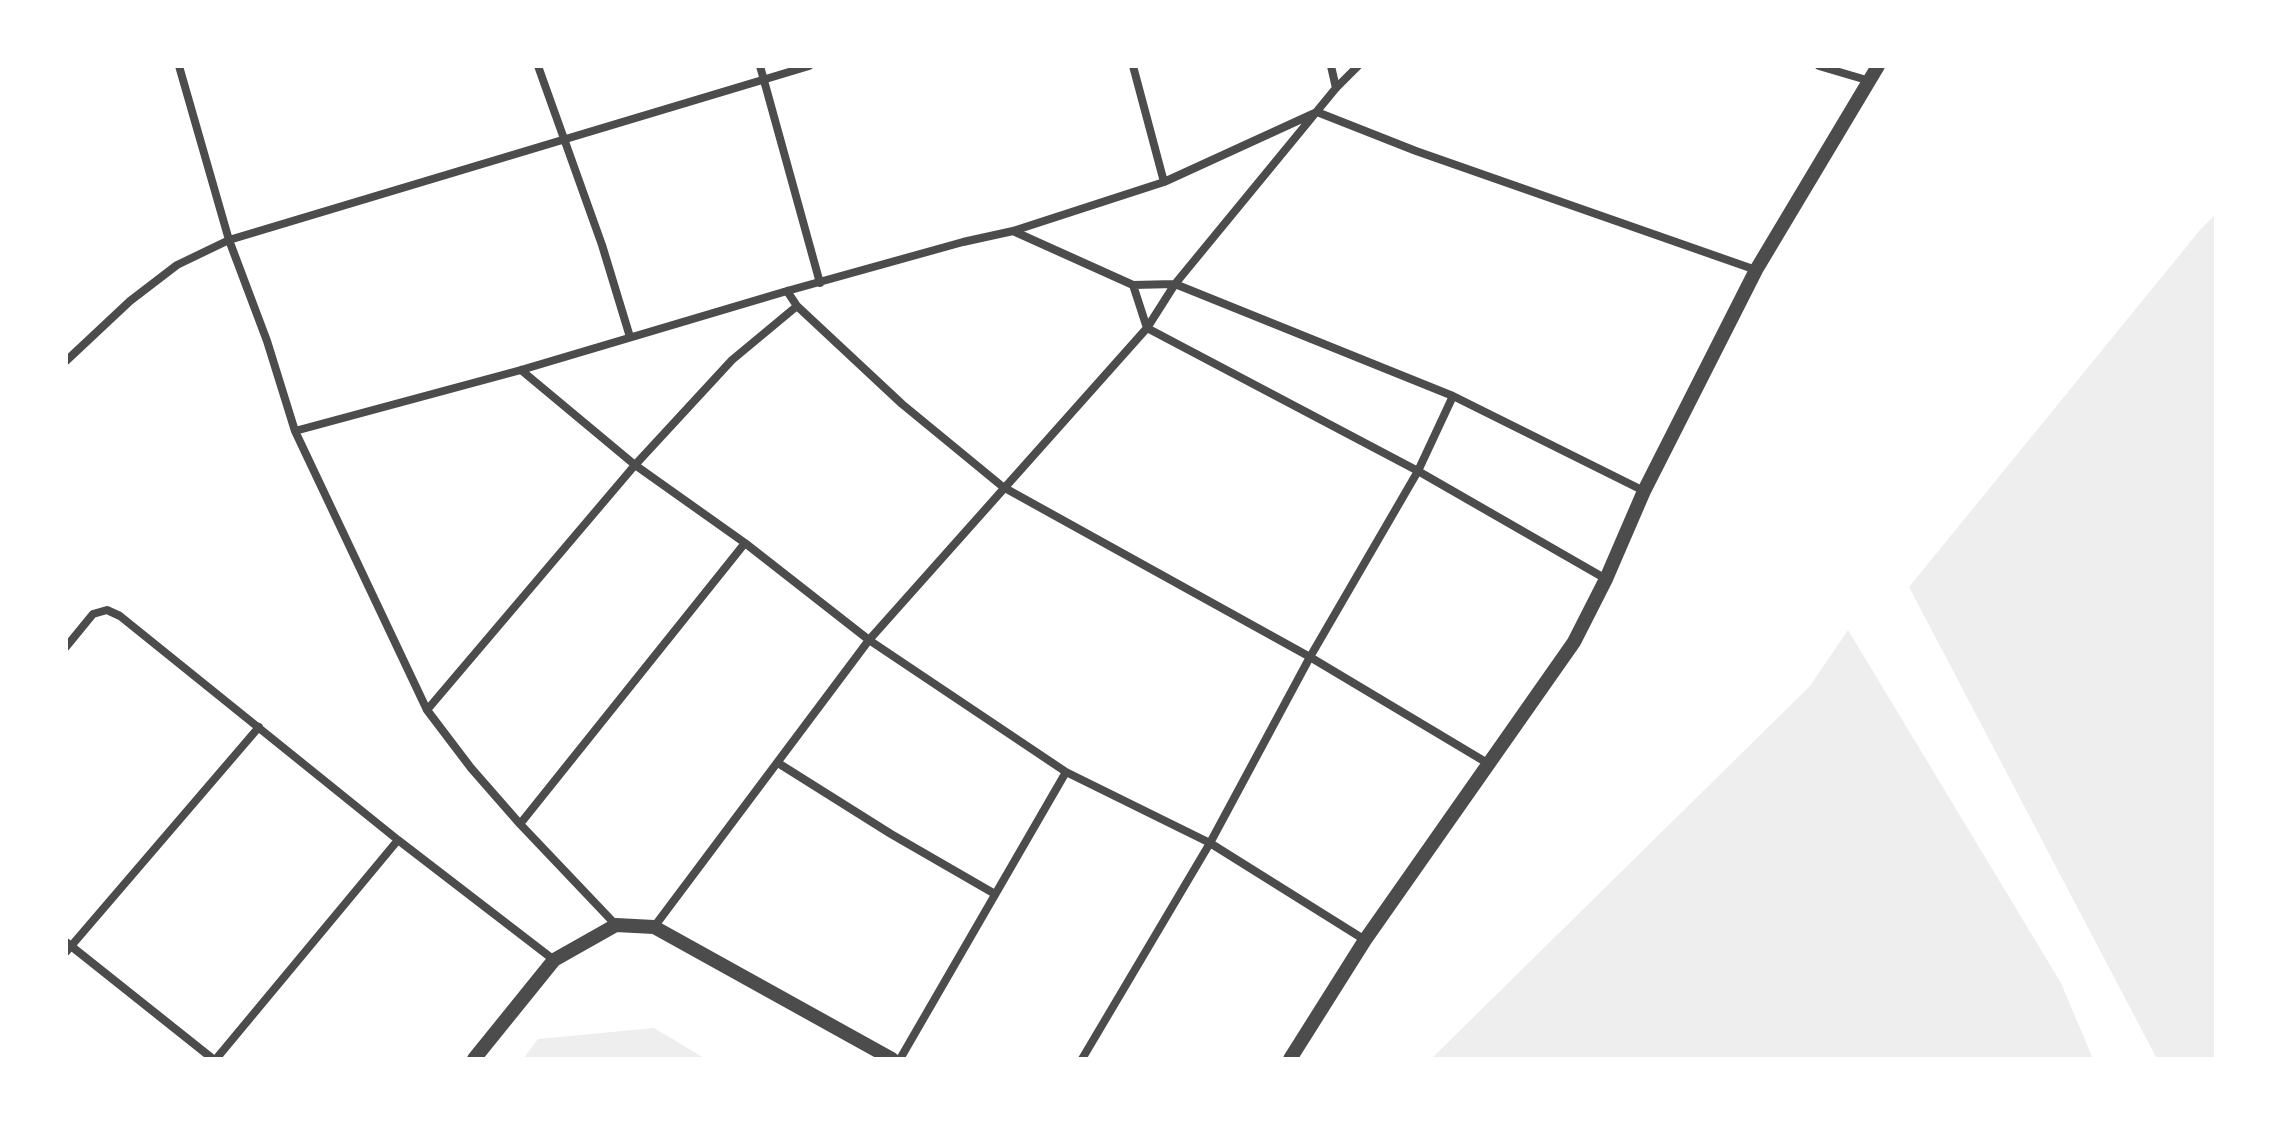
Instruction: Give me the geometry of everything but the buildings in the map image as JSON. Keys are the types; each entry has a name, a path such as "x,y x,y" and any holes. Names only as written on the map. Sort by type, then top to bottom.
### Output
{"street":[{"path":"179,66 229,240 267,341 295,431 427,710 471,768 520,824 616,925"},
{"path":"538,66 602,245 630,337"},
{"path":"760,66 820,283"},
{"path":"66,361 130,301 177,265 229,240 809,66"},
{"path":"1133,66 1164,182"},
{"path":"1331,66 1336,88"},
{"path":"654,927 869,640 1147,328 1175,284 1336,88 1358,66"},
{"path":"1819,66 1870,81"},
{"path":"1290,1059 1365,940 1574,642 1606,579 1644,491 1756,270 1878,66"},
{"path":"295,431 521,370 787,291 1013,231 1164,182 1317,112 1416,151 1756,270"},
{"path":"1013,231 1133,285 1175,284 1453,396 1644,491"},
{"path":"1133,285 1147,328 1418,471 1606,579"},
{"path":"787,291 797,306 902,404 1003,487 1310,657 1489,764"},
{"path":"427,710 635,465 732,360 797,306"},
{"path":"521,370 635,465 745,543 869,640 1066,772 1210,843 1365,940"},
{"path":"1082,1059 1210,843 1310,657 1418,471 1453,396"},
{"path":"520,824 745,543"},
{"path":"66,647 93,614 107,610 120,616 398,840 554,960"},
{"path":"259,727 67,947 214,1059 398,840"},
{"path":"778,763 995,894"},
{"path":"900,1059 1066,772"},
{"path":"474,1059 554,960 616,925 654,927 892,1059"}],"shaded area":[{"path":"2216,214 2216,1059 2157,1059 1909,587"},
{"path":"1848,630 2061,983 2093,1059 1431,1059 1810,686"},
{"path":"654,1028 706,1059 523,1059 538,1039"}]}
